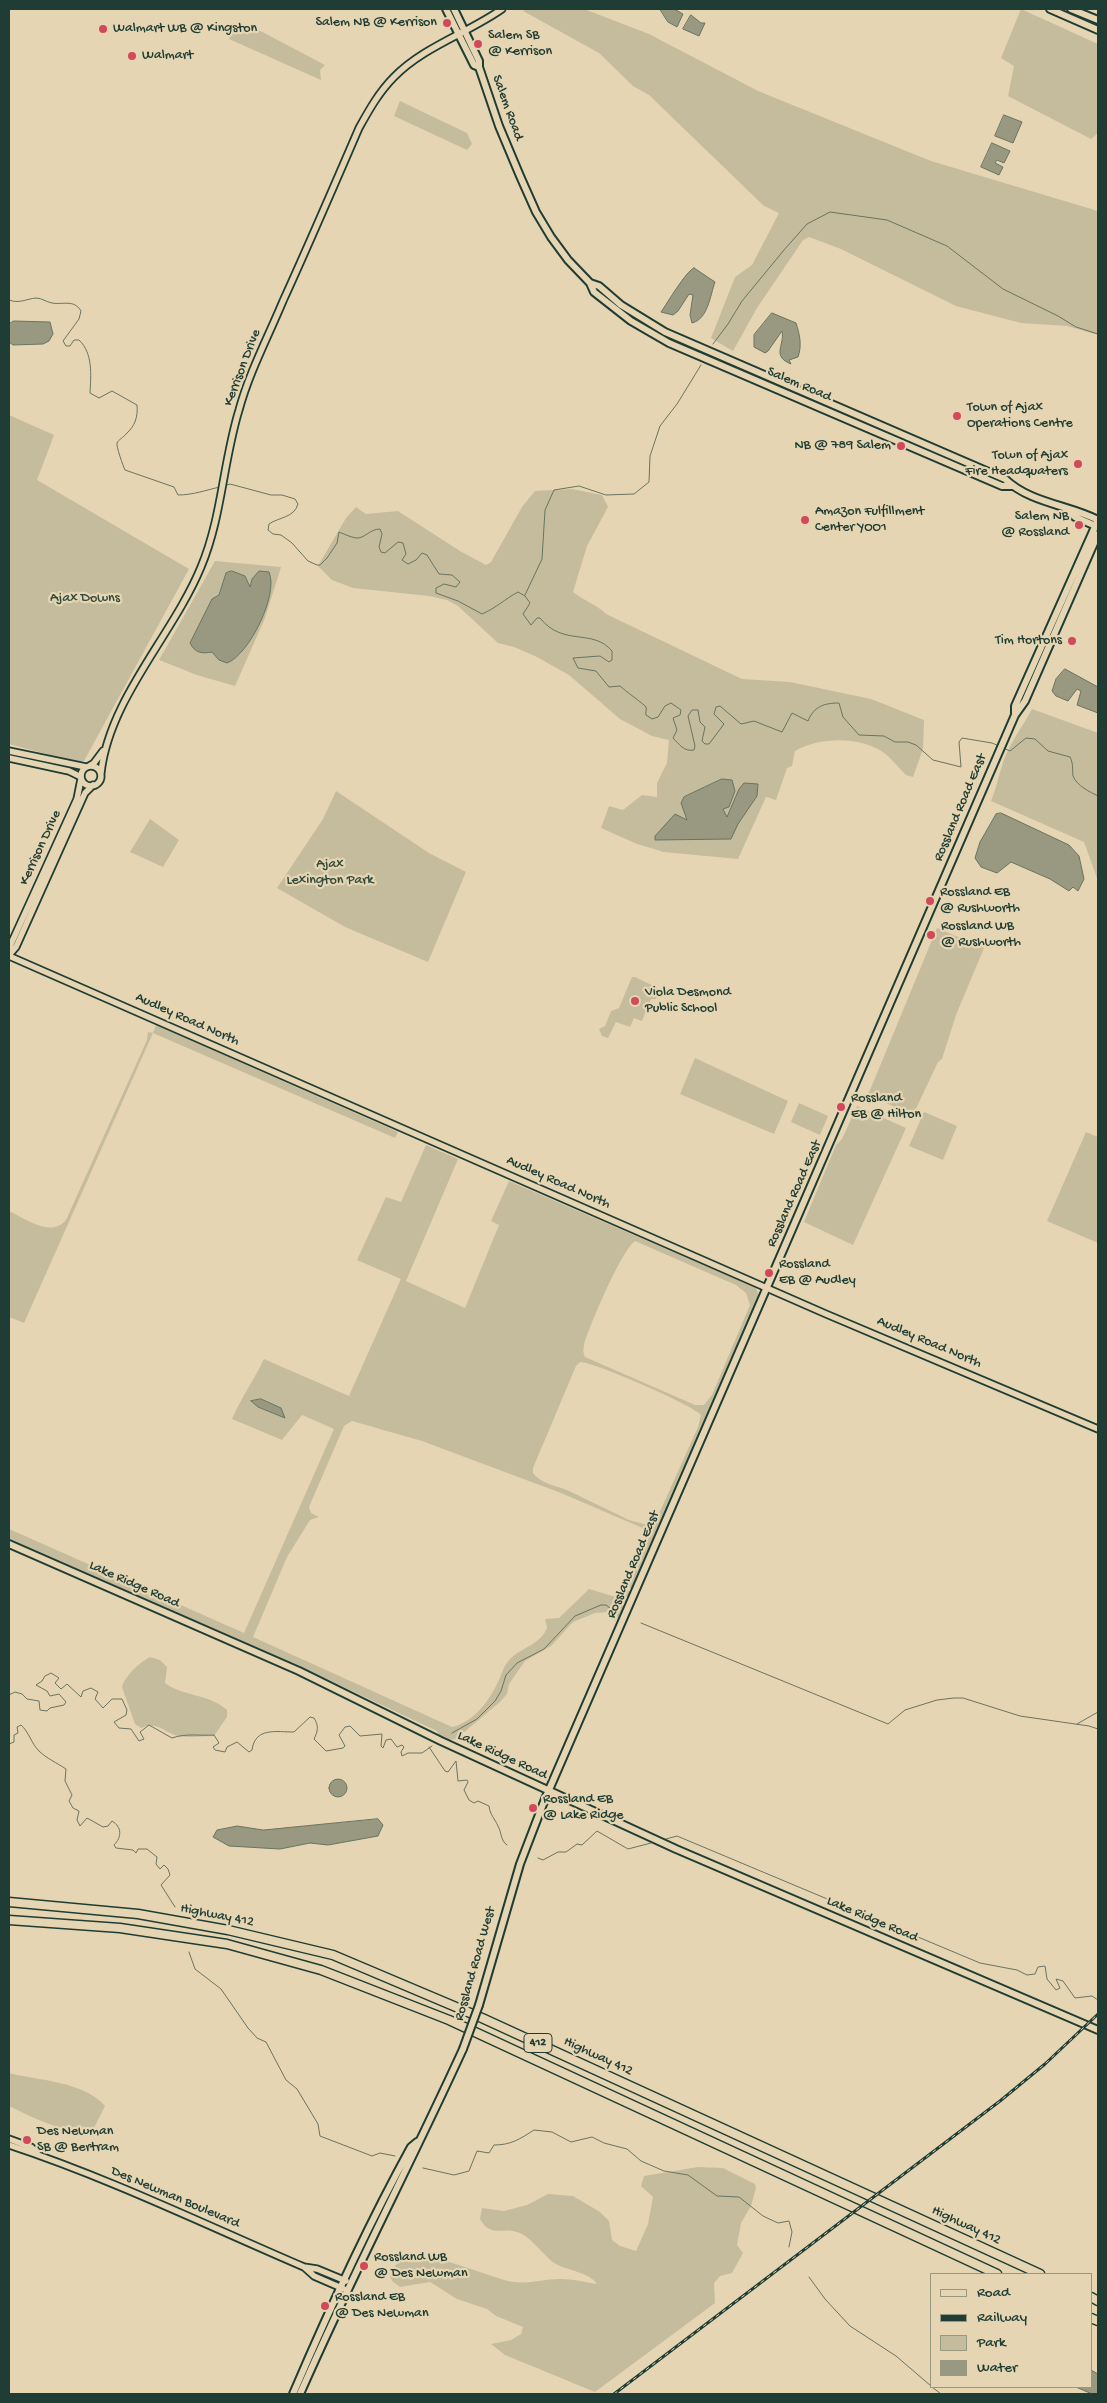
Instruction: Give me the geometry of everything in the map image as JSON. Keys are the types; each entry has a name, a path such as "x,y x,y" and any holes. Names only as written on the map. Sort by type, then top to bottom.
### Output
{"highway":[{"name":"Highway 412","path":"9,1902 138,1914 228,1930 333,1955 482,2018 1038,2273"},
{"name":"Highway 412","path":"9,1920 120,1928 227,1944 321,1970 449,2020 995,2273"}],"main road":[{"name":"Salem Road","path":"446,9 479,61 479,67 499,126 536,212 568,260 590,282 599,286 621,306 665,332 1005,479 1013,486 1070,511 1075,517 1098,523"},
{"name":"Salem Road","path":"454,9 463,33"},
{"path":"1050,9 1098,30"},
{"path":"1071,9 1098,20"},
{"name":"Rossland Road East","path":"1014,715 1015,706 1098,523"},
{"name":"Rossland Road East","path":"549,1791 1014,715 1025,700 1098,534"},
{"name":"Lake Ridge Road","path":"9,1544 299,1671 549,1791 676,1849 1098,2030"},
{"name":"Rossland Road West","path":"300,2394 346,2290 416,2150 418,2141 462,2049 479,2005 520,1864 549,1791"},
{"name":"Rossland Road West","path":"293,2394 342,2280 388,2190 412,2147 418,2141"}],"street":[{"name":"Kerrison Drive","path":"87,767 94,763 105,747 128,697 197,577 216,521 239,409 258,359 358,128 370,107 400,72 422,56 502,9"},
{"name":"Kerrison Drive","path":"100,773 105,747"},
{"path":"9,751 87,767 95,766 100,773 99,782 92,785 85,784 81,778 69,771 9,758"},
{"path":"81,778 82,772 87,767"},
{"name":"Kerrison Drive","path":"9,955 11,944 78,799 81,778"},
{"name":"Kerrison Drive","path":"9,955 16,947 85,793 92,785"},
{"name":"Audley Road North","path":"9,955 767,1287 1098,1429"},
{"name":"Des Newman Boulevard","path":"9,2139 31,2147 37,2153"},
{"name":"Des Newman Boulevard","path":"9,2145 37,2153 304,2267 317,2269 350,2283"},
{"name":"Des Newman Boulevard","path":"304,2267 314,2276 346,2290"}],"green space":[{"path":"526,9 584,9 649,34 758,91 931,161 1098,211 1098,335 1067,326 1021,323 956,306 841,249 809,237 803,240 757,308 733,351 711,338 735,277 752,265 779,213 764,206 649,95 633,86 599,53 523,11"},
{"path":"1021,9 1098,44 1098,133 1091,139 1008,96 1014,66 1001,58"},
{"path":"235,24 253,27 325,65 320,70 321,80 229,39"},
{"path":"400,101 467,133 472,144 467,150 394,116"},
{"name":"Ajax Downs","path":"9,415 54,435 37,480 189,569 84,761 72,761 9,744"},
{"path":"572,489 602,495 608,507 587,546 573,592 606,614 742,679 790,682 871,699 924,720 923,749 913,777 906,775 882,751 868,745 847,740 814,743 795,751 792,766 787,768 776,800 766,797 738,859 664,852 637,844 601,828 609,806 623,810 642,795 657,797 657,783 667,763 669,740 652,736 620,719 569,675 537,657 514,647 498,643 458,606 447,600 429,596 353,588 332,580 318,566 346,518 356,507 366,514 398,511 460,551 486,565 491,562 522,507 535,491"},
{"path":"215,561 281,567 265,618 235,686 197,675 159,660"},
{"path":"1032,709 1098,733 1098,881 1084,842 991,801 1008,751"},
{"name":"Ajax Lexington Park","path":"336,791 429,853 466,872 428,962 345,927 277,888 323,819"},
{"path":"150,819 179,840 163,867 130,852"},
{"path":"937,928 984,948 956,1015 942,1059 938,1062 913,1115 868,1095"},
{"path":"632,977 660,989 656,999 651,999 642,1021 634,1018 630,1027 616,1022 608,1038 602,1036 599,1029 605,1026 611,1011 619,1008"},
{"path":"156,1025 398,1132 395,1138 153,1033"},
{"path":"148,1032 153,1033 24,1323 9,1317 9,1211 46,1227 60,1225 66,1220 147,1040"},
{"path":"695,1058 788,1101 774,1134 680,1094"},
{"path":"799,1103 828,1116 820,1135 791,1122"},
{"path":"857,1106 906,1128 853,1245 804,1222 836,1145 842,1139"},
{"path":"924,1112 957,1126 943,1160 909,1146"},
{"path":"1086,1132 1098,1137 1098,1243 1047,1221"},
{"path":"426,1145 458,1159 406,1281 465,1308 499,1225 491,1221 509,1181 756,1288 759,1296 632,1589 629,1587 648,1540 649,1535 645,1529 561,1493 422,1441 352,1421 344,1426 309,1507 311,1513 319,1517 310,1520 287,1557 253,1637 452,1727 467,1721 480,1710 494,1689 508,1662 545,1633 547,1627 545,1619 559,1618 589,1589 619,1598 623,1597 628,1590 630,1592 622,1614 615,1621 610,1612 595,1613 573,1622 551,1646 525,1661 509,1684 507,1694 500,1702 456,1739 441,1741 437,1731 301,1667 9,1539 9,1529 244,1633 334,1429 302,1415 282,1440 232,1419 264,1359 349,1396 401,1279 357,1260 386,1197 401,1202","holes":["635,1241 736,1285 746,1293 750,1305 712,1395 704,1405 695,1405 584,1356 584,1345 599,1307 622,1259","580,1362 643,1385 695,1410 701,1415 698,1427 658,1516 651,1526 629,1520 567,1490 544,1482 533,1473 533,1468 576,1366"]},
{"path":"150,1657 160,1660 167,1667 165,1683 180,1691 212,1701 227,1710 227,1717 214,1736 178,1736 157,1727 147,1726 141,1728 135,1724 122,1687 126,1678 133,1670"},
{"path":"9,2073 60,2083 85,2091 96,2098 105,2106 91,2134 38,2120 9,2106"},
{"path":"698,2167 723,2168 755,2184 756,2188 751,2206 741,2223 737,2245 743,2253 732,2273 720,2276 714,2283 715,2303 595,2392 505,2355 491,2344 511,2340 521,2334 523,2327 496,2316 487,2309 457,2299 430,2282 400,2287 390,2277 397,2264 409,2258 426,2258 445,2261 514,2282 560,2279 597,2284 584,2274 556,2264 522,2234 488,2228 480,2219 482,2208 504,2211 527,2205 548,2194 573,2196 600,2212 609,2221 612,2240 620,2246 636,2251 648,2224 653,2197 641,2186 644,2176"}],"water":[{"path":"660,9 674,9 683,14 677,27 668,22"},
{"path":"691,15 701,23 705,23 699,36 683,29"},
{"path":"1004,115 1022,122 1013,143 995,136"},
{"path":"992,143 1010,151 1004,163 997,160 995,163 1003,167 999,175 981,167"},
{"path":"694,268 715,282 705,312 702,317 692,323 690,315 693,295 689,294 678,311 673,315 661,312 682,281"},
{"path":"772,313 796,323 800,349 798,357 789,360 791,364 785,361 780,354 782,331 765,353 754,347 754,335"},
{"path":"14,321 50,322 53,334 49,341 43,344 13,345 9,342 9,324"},
{"path":"232,571 245,576 250,587 252,579 259,571 269,572 271,582 266,608 253,636 236,658 227,663 219,660 212,652 202,653 197,651 190,643 212,599 219,595 226,573"},
{"path":"1065,669 1098,687 1098,713 1077,705 1081,691 1077,689 1068,701 1056,696 1052,691 1056,679"},
{"path":"722,779 732,780 735,791 729,807 723,809 727,817 739,789 744,783 758,784 757,796 738,824 731,839 655,840 655,836 675,814 687,820 681,803 684,797"},
{"path":"1001,813 1069,845 1079,856 1084,879 1078,891 1073,887 1069,891 1050,879 1011,862 997,873 981,867 975,858 980,842 996,814"},
{"path":"261,1399 281,1408 285,1418 258,1407 251,1401"},
{"path":"338,1779 344,1782 347,1788 344,1794 338,1797 332,1794 329,1788 332,1782"},
{"path":"378,1819 383,1825 378,1836 328,1845 310,1843 280,1849 229,1846 213,1837 217,1830 237,1826 263,1830"},
{"path":"1092,2371 1098,2374 1098,2394 1092,2394 1078,2388 1092,2388"}],"waterway":[{"path":"713,344 742,301 807,224 830,212 887,220 947,246 1003,289 1076,327 1098,334"},
{"path":"9,300 19,301 38,298 52,303 72,304 81,311 79,319 63,341 66,346 70,346 74,340 79,340 84,345 90,365 90,393 99,398 112,391 137,405 134,424 117,443 125,470 174,487 178,495 220,487"},
{"path":"525,595 542,559 545,510 554,490 579,486 606,495 634,494 649,482 650,456 660,426 677,404 701,365"},
{"path":"224,486 230,484 295,499 298,504 296,509 290,515 269,524 268,530 273,534 281,535 292,543 308,561 317,565 320,565 327,558 337,543 339,532 359,538 380,529 382,534 379,547 381,552 385,553 398,542 403,543 406,554 402,560 408,564 416,560 422,553 427,555 439,574 452,575 460,582 456,587 444,584 436,588 436,593 458,601 482,614 518,592 525,596 530,603 523,614 531,625 537,618 540,618 549,627 558,632 596,640 612,651 612,660 609,662 600,656 573,658 578,668 596,671 609,687 620,686 645,706 646,715 652,719 658,717 665,706 671,703 681,710 680,715 673,718 677,730 673,738 687,750 694,750 695,746 688,716 692,710 698,710 700,722 705,727 702,741 705,744 709,744 724,724 714,714 716,707 720,706 741,724 754,721 782,732 792,713 808,721 813,712 820,706 839,703 843,717 859,735 884,736 895,742 908,742 916,745 933,760 961,767 959,742 962,738 999,746"},
{"path":"1003,748 1010,751 1026,738 1035,739 1048,751 1070,757 1073,776 1077,783 1098,796"},
{"path":"452,1733 477,1719 495,1701 501,1691 506,1675 517,1663 544,1649 575,1616 601,1605 606,1605 618,1614"},
{"path":"641,1623 888,1724 905,1710 937,1700 963,1698 1020,1716 1098,1729"},
{"path":"9,1695 15,1692 22,1694 27,1699 39,1701 40,1710 47,1711 50,1708 64,1705 66,1702 59,1694 50,1696 47,1691 36,1685 51,1673 59,1678 55,1683 61,1689 67,1684 81,1697 83,1691 91,1688 98,1692 95,1699 103,1708 112,1699 122,1699 127,1710 126,1715 114,1722 119,1728 131,1729 139,1741 144,1739 140,1732 149,1725 172,1738 187,1735 214,1735 219,1743 213,1747 215,1750 225,1752 227,1747 237,1742 249,1752 252,1750 257,1737 262,1734 267,1732 294,1732 310,1717 314,1718 317,1726 314,1739 326,1751 345,1746 339,1735 345,1727 350,1726 360,1736 382,1734 381,1746 383,1748 386,1740 391,1739 397,1747 402,1745 404,1747 401,1752 402,1756 408,1753 422,1753 432,1746"},
{"path":"1077,1724 1098,1712"},
{"path":"9,1744 14,1742 14,1735 18,1733 17,1727 21,1725 39,1751 66,1769 65,1781 72,1795 69,1801 73,1808 79,1811 77,1820 80,1826 87,1818 103,1827 108,1826 112,1821 118,1826 120,1832 114,1845 116,1848 133,1850 136,1853 138,1849 147,1849 157,1857 156,1864 160,1869 164,1865 168,1869 170,1875 161,1885 175,1907"},
{"path":"429,1747 445,1771 448,1772 456,1761 458,1781 467,1780 468,1782 464,1790 469,1800 474,1803 478,1801 489,1806 502,1839 507,1845"},
{"path":"538,1858 543,1860 558,1852 566,1852 577,1844 582,1845 597,1831 628,1849 651,1843"},
{"path":"666,1839 677,1836 980,1963 1017,1970 1027,1975 1035,1974 1038,1967 1045,1966 1047,1979 1056,1990 1060,1988 1056,1979 1063,1981 1075,1998 1092,1996 1098,2000"},
{"path":"189,1952 195,1969 221,1989 248,2028 257,2038 266,2042 286,2080 297,2089 318,2124 320,2136 372,2156 380,2153 395,2156"},
{"path":"423,2168 454,2175 469,2171 477,2151 489,2153 494,2145 515,2141 534,2130 552,2132 571,2142 592,2137 604,2143 627,2149 641,2161 664,2171 688,2175 717,2196 739,2197 763,2216 778,2223 789,2221 792,2232 789,2247"},
{"path":"809,2277 825,2299 850,2326 896,2356 930,2385"},
{"path":"933,2388 941,2394"}],"railway":[{"path":"614,2394 1000,2101 1045,2064 1098,2014"}],"place":[{"name":"Salem NB @ Kerrison","path":"447,23"},
{"name":"Walmart WB @ Kingston","path":"103,29"},
{"name":"Salem SB @ Kerrison","path":"478,44"},
{"name":"Walmart","path":"132,56"},
{"name":"Town of Ajax Operations Centre","path":"957,416"},
{"name":"NB @ 789 Salem","path":"901,446"},
{"name":"Town of Ajax Fire Headquaters","path":"1078,464"},
{"name":"Amazon Fulfillment Center YOO1","path":"805,520"},
{"name":"Salem NB @ Rossland","path":"1079,525"},
{"name":"Tim Hortons","path":"1072,641"},
{"name":"Rossland EB @ Rushworth","path":"930,901"},
{"name":"Rossland WB @ Rushworth","path":"931,935"},
{"name":"Viola Desmond Public School","path":"635,1001"},
{"name":"Rossland EB @ Hilton","path":"841,1107"},
{"name":"Rossland EB @ Audley","path":"769,1273"},
{"name":"Rossland EB @ Lake Ridge","path":"533,1808"},
{"name":"Des Newman SB @ Bertram","path":"27,2140"},
{"name":"Rossland WB @ Des Newman","path":"364,2266"},
{"name":"Rossland EB @ Des Newman","path":"325,2306"}]}
